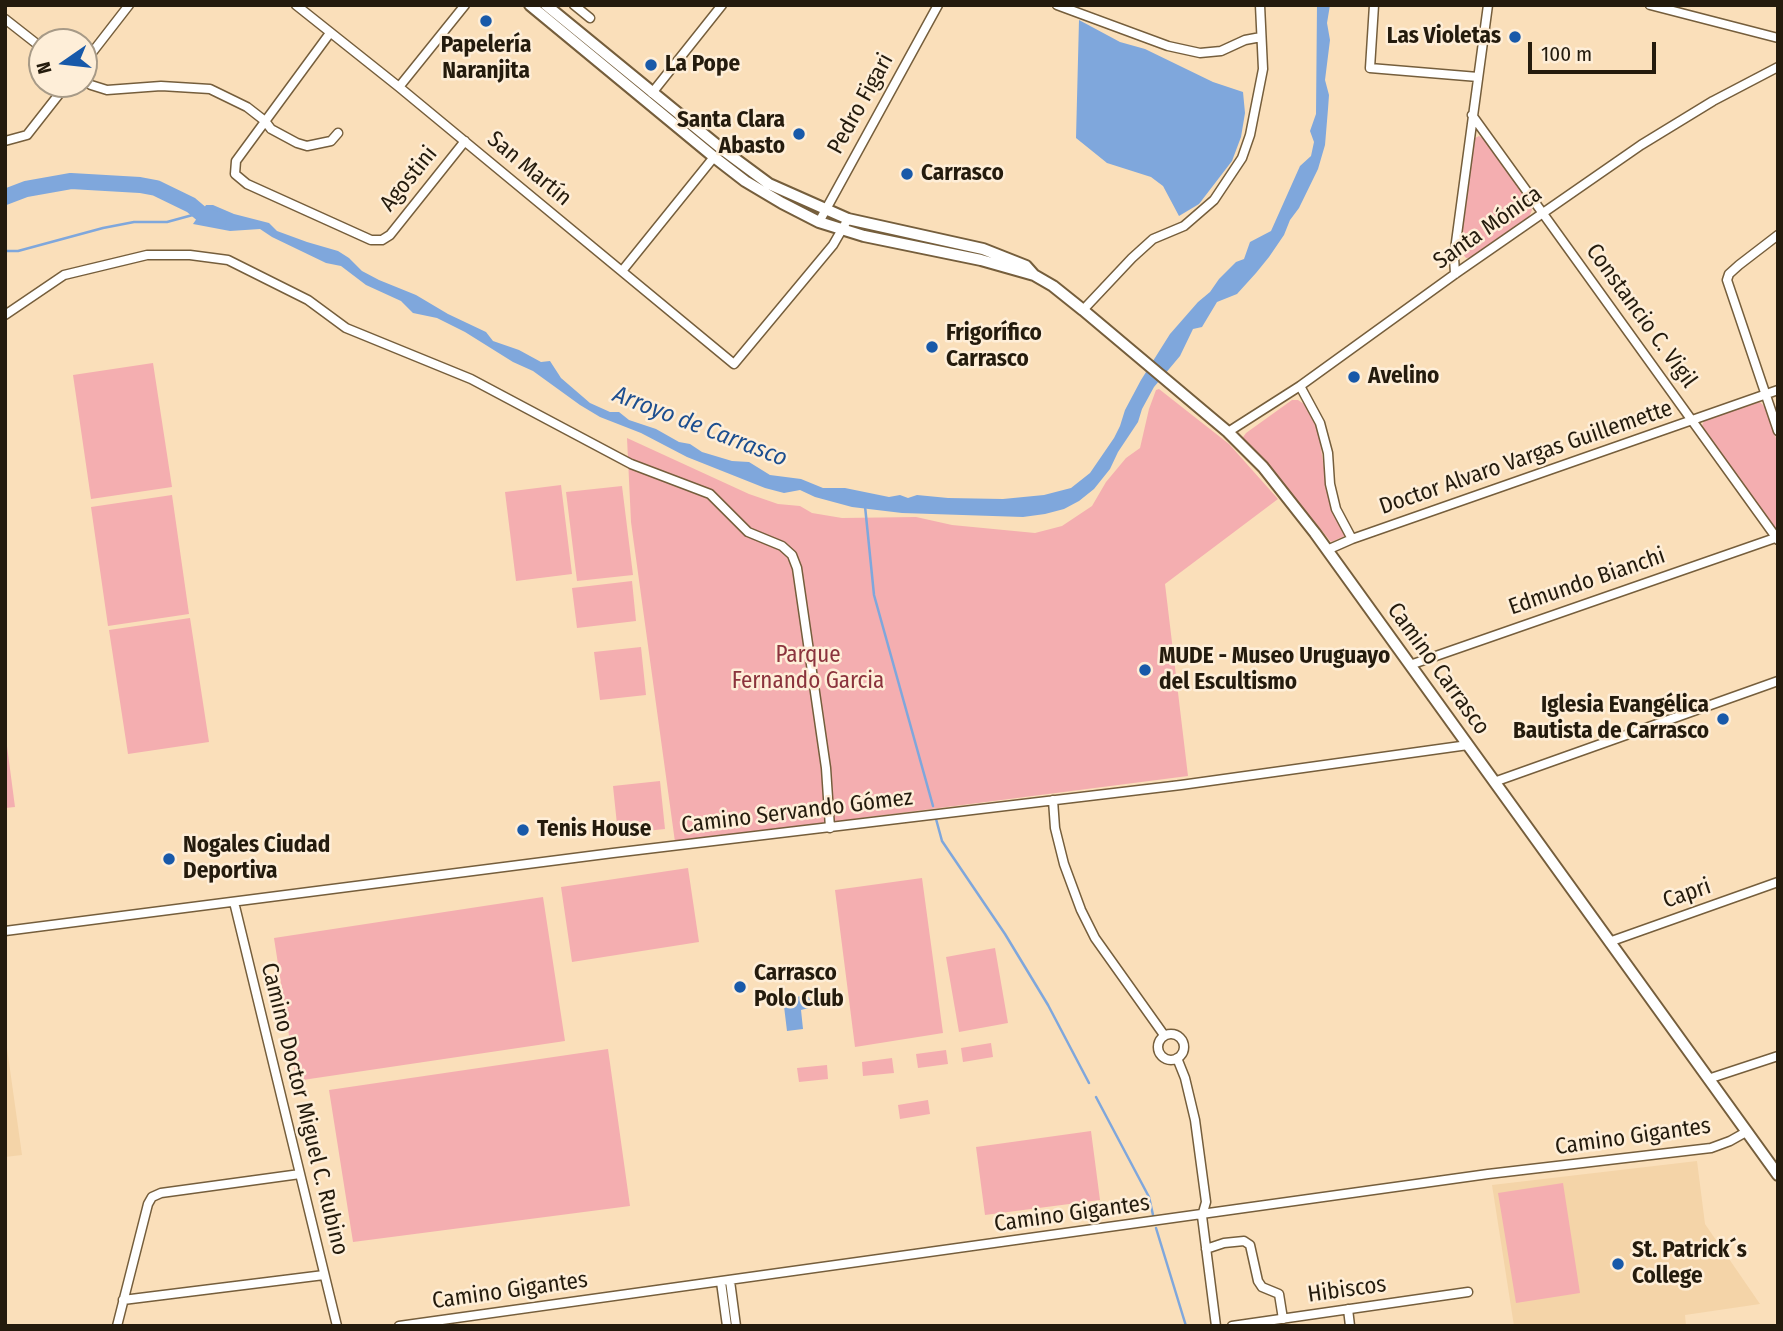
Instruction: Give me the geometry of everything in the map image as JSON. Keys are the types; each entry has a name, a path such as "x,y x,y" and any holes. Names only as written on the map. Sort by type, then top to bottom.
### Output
{"main road":[{"path":"530,5 714,157 763,193 819,222 845,224"},
{"path":"546,5 753,173 845,224"},
{"name":"Camino Carrasco","path":"845,224 1034,275 1053,286 1228,432 1263,467 1327,550 1778,1175"}],"street":[{"path":"98,45 129,5"},
{"name":"San Martín","path":"296,5 734,364 833,245 845,224"},
{"path":"399,87 465,5"},
{"path":"574,5 590,18"},
{"path":"652,93 722,5"},
{"name":"Pedro Figari","path":"819,222 937,5"},
{"path":"1057,5 1168,46 1200,53 1221,51 1245,40 1261,37"},
{"path":"1083,310 1153,239 1184,226 1214,200 1242,158 1250,135 1262,69 1260,5"},
{"path":"1374,5 1370,68 1478,77"},
{"path":"1455,274 1454,257 1488,5"},
{"path":"1650,5 1778,38"},
{"path":"5,19 28,37"},
{"path":"265,121 330,33"},
{"name":"Santa Mónica","path":"1228,432 1300,386 1455,274 1658,134 1778,67"},
{"path":"98,87 107,90 161,86 210,89 247,107 271,129 297,143 307,146 331,141 338,133"},
{"path":"5,141 27,135 56,98"},
{"name":"Constancio C. Vigil","path":"1472,116 1777,538"},
{"name":"Agostini","path":"265,121 236,161 235,174 247,184 371,240 382,240 390,234 465,141"},
{"path":"622,271 714,157"},
{"path":"1778,236 1729,274 1728,284 1778,430"},
{"path":"5,315 33,299 64,275 147,255 190,255 228,260 308,300 346,328 471,379 631,464 710,494 748,531 782,546 792,555 797,568 826,768 830,828"},
{"path":"1300,386 1320,423 1328,453 1330,484 1336,509 1352,539"},
{"name":"Doctor Alvaro Vargas Guillemette","path":"1327,550 1778,390"},
{"name":"Edmundo Bianchi","path":"1410,665 1777,538"},
{"path":"1494,782 1778,681"},
{"name":"Camino Servando Gómez","path":"5,931 1468,746"},
{"path":"1053,800 1055,828 1064,864 1081,910 1095,938 1164,1035"},
{"name":"Capri","path":"1609,942 1778,882"},
{"name":"Camino Doctor Miguel C. Rubino","path":"234,902 337,1326"},
{"path":"1172,1033 1182,1040 1183,1052 1177,1058 1169,1060 1159,1053 1158,1041 1164,1035 1172,1033"},
{"path":"1708,1079 1778,1056"},
{"path":"1177,1058 1185,1078 1195,1120 1206,1202 1202,1216 1216,1326"},
{"name":"Camino Gigantes","path":"399,1326 1488,1174 1711,1148 1746,1132"},
{"path":"117,1326 152,1197 161,1193 300,1174"},
{"path":"1206,1249 1224,1243 1244,1241 1250,1245 1258,1282 1262,1287 1279,1294 1283,1319"},
{"path":"123,1300 324,1275"},
{"path":"726,1282 727,1326"},
{"path":"726,1282 736,1326"},
{"name":"Hibiscos","path":"1231,1326 1272,1323 1301,1316 1468,1292"},
{"path":"1348,1309 1350,1326"},
{"path":"1301,1316 1302,1326"}],"shaded area":[{"path":"5,1034 22,1155 5,1157"},
{"name":"St. Patrick´s College","path":"1697,1161 1705,1224 1760,1304 1685,1315 1686,1326 1514,1326 1492,1185"}],"green space":[{"path":"1479,136 1486,140 1530,201 1532,210 1529,217 1473,257 1466,258 1459,249 1473,139"},
{"path":"153,363 172,487 91,499 73,375"},
{"name":"Parque Fernando Garcia","path":"1159,389 1229,444 1278,499 1165,584 1188,776 675,842 631,522 627,438 749,494 778,504 800,506 812,513 842,518 916,517 952,525 1035,533 1062,526 1092,506 1106,482 1126,458 1140,448 1149,409 1156,390"},
{"path":"1292,400 1304,404 1318,430 1329,499 1345,536 1331,542 1266,462 1241,440 1246,433"},
{"path":"1760,402 1765,407 1778,444 1778,532 1702,426 1704,420"},
{"path":"561,485 572,574 516,581 505,492"},
{"path":"622,486 633,575 577,581 566,492"},
{"path":"172,495 189,614 108,626 91,507"},
{"path":"632,581 636,621 577,628 572,588"},
{"path":"190,618 209,742 128,754 109,630"},
{"path":"641,647 646,695 600,700 594,652"},
{"path":"5,731 15,807 5,808"},
{"path":"660,781 665,829 618,834 613,786"},
{"path":"688,868 699,942 572,962 561,887"},
{"path":"922,878 943,1033 855,1047 835,890"},
{"path":"543,897 565,1041 296,1081 274,938"},
{"path":"995,948 1008,1023 959,1032 946,957"},
{"path":"991,1043 993,1057 963,1062 961,1048"},
{"path":"608,1049 630,1206 353,1242 329,1090"},
{"path":"946,1050 948,1064 918,1068 916,1054"},
{"path":"892,1058 894,1073 863,1076 862,1062"},
{"path":"827,1065 828,1079 799,1082 797,1068"},
{"path":"928,1100 930,1114 900,1119 898,1105"},
{"path":"1091,1131 1100,1200 985,1215 976,1147"},
{"path":"1563,1183 1580,1293 1516,1303 1498,1193"}],"water":[{"path":"1317,5 1330,5 1327,23 1330,40 1325,80 1329,95 1325,145 1318,169 1299,208 1284,235 1256,273 1237,294 1217,302 1202,327 1193,329 1180,356 1154,387 1138,422 1110,469 1094,489 1064,509 1045,514 1023,517 902,513 852,507 800,490 784,493 765,488 687,457 641,433 600,417 533,371 437,318 413,313 401,301 366,285 341,266 326,263 260,229 230,231 193,224 206,205 213,205 234,214 269,223 277,231 338,251 362,271 416,295 486,332 493,341 519,350 541,362 550,361 561,378 590,403 610,412 619,412 629,420 656,429 702,452 732,461 749,462 770,475 801,479 823,488 845,488 889,497 900,495 908,498 917,495 1003,499 1044,495 1071,488 1090,473 1114,438 1141,380 1170,334 1219,279 1236,262 1244,259 1250,242 1271,231 1300,166 1311,156 1314,142 1310,131 1316,114"},
{"path":"1079,20 1120,42 1145,49 1213,82 1243,92 1245,113 1241,137 1232,161 1199,204 1179,216 1163,186 1151,177 1107,163 1076,138"},
{"path":"809,997 811,1004 809,1008 801,1010 803,1029 787,1031 783,998"}],"waterway":[{"name":"Arroyo de Carrasco","path":"5,197 26,189 71,181 140,185 156,188 191,205 204,216 219,220"},
{"path":"5,251 18,251 103,228 134,222 167,222 200,213"},
{"path":"865,506 874,595 933,806"},
{"path":"936,819 942,841 1005,934 1048,1005 1089,1083"},
{"path":"1096,1097 1149,1197 1153,1215"},
{"path":"1156,1228 1186,1326"}],"place":[{"name":"Papelería Naranjita","path":"486,21"},
{"name":"Las Violetas","path":"1515,37"},
{"name":"La Pope","path":"651,65"},
{"name":"Santa Clara Abasto","path":"799,134"},
{"name":"Carrasco","path":"907,174"},
{"name":"Frigorífico Carrasco","path":"932,347"},
{"name":"Avelino","path":"1354,377"},
{"name":"MUDE - Museo Uruguayo del Escultismo","path":"1145,670"},
{"name":"Iglesia Evangélica Bautista de Carrasco","path":"1723,719"},
{"name":"Tenis House","path":"523,830"},
{"name":"Nogales Ciudad Deportiva","path":"169,859"},
{"name":"Carrasco Polo Club","path":"740,987"},
{"name":"St. Patrick´s College","path":"1618,1264"}]}
